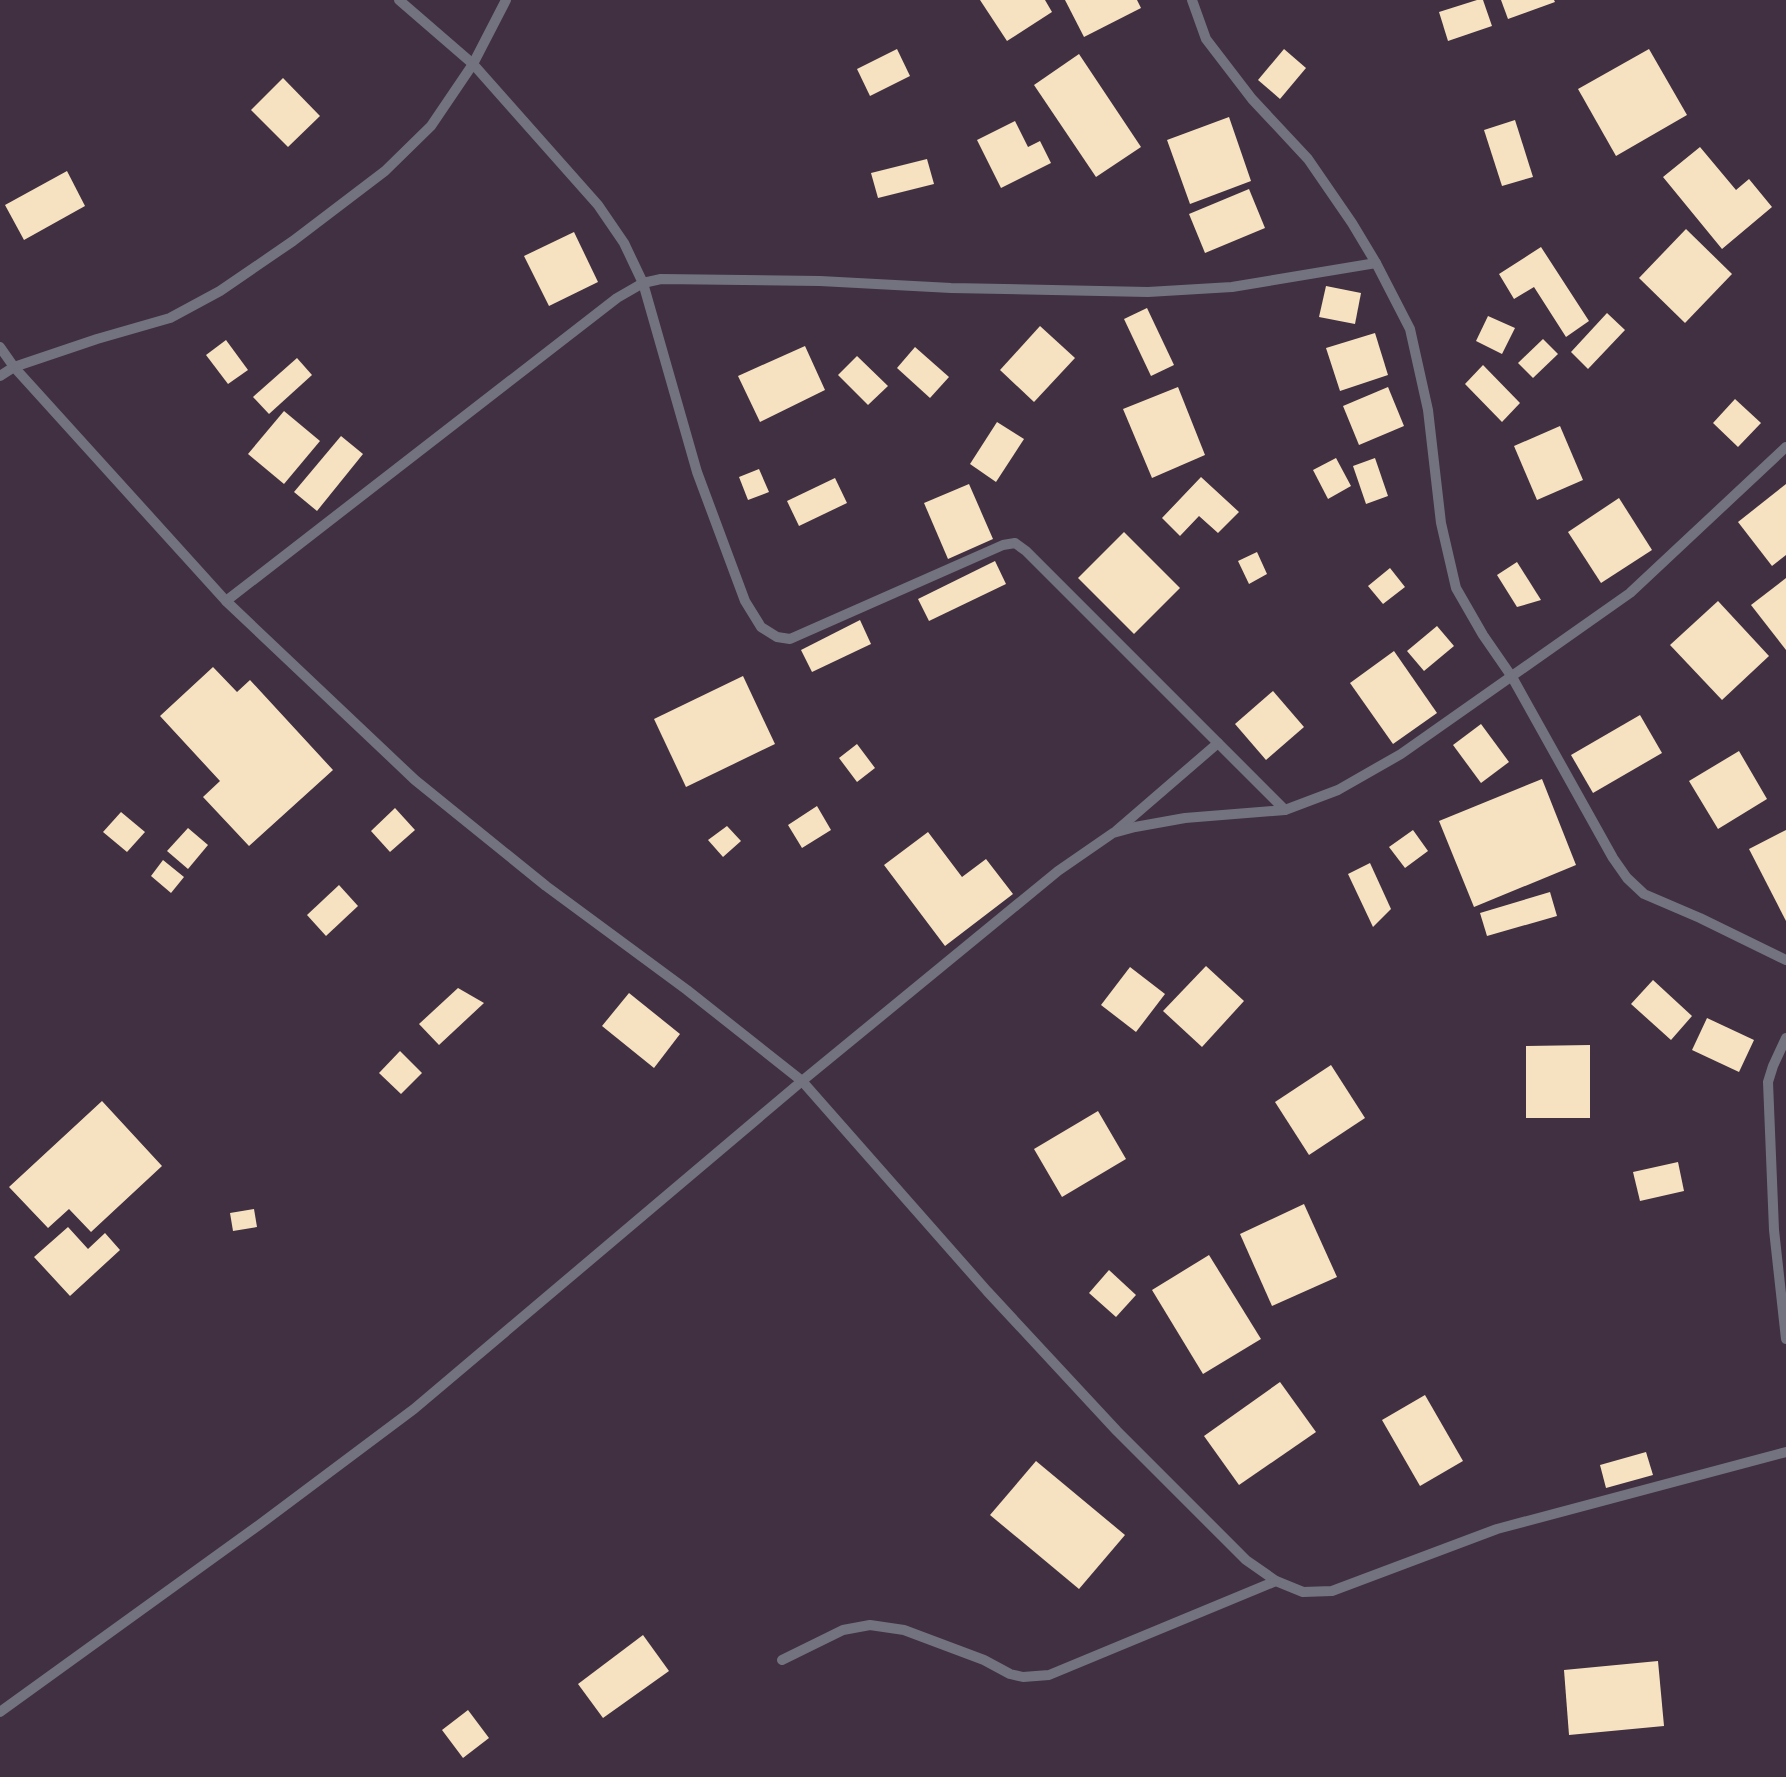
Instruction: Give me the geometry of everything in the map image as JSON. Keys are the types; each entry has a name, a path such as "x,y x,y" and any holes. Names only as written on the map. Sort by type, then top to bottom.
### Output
{"street":[{"path":"399,0 472,64 598,205 624,243 643,283 697,472 745,601 761,627 777,636 790,639 1003,545 1015,544 1026,552 1285,810"},
{"path":"0,376 14,367 97,338 170,318 220,291 293,241 385,171 431,126 472,64 506,0"},
{"path":"1192,0 1206,39 1252,99 1308,159 1352,222 1376,263 1410,329 1428,410 1441,523 1456,588 1483,634 1512,677 1613,858 1627,878 1644,894 1700,918 1786,960"},
{"path":"226,601 617,298 643,283 661,279 800,281 951,288 1148,292 1232,287 1376,263"},
{"path":"0,347 14,367 226,601 415,780 546,886 687,990 802,1080 987,1291 1117,1431 1246,1560 1276,1581 1303,1592 1332,1591 1497,1529 1786,1452"},
{"path":"1113,833 1185,818 1285,810 1338,790 1401,754 1630,593 1786,447"},
{"path":"0,1712 259,1525 414,1409 802,1080 1058,872 1113,833 1218,743"},
{"path":"1786,1038 1768,1082 1768,1098 1774,1230 1786,1339"},
{"path":"782,1660 843,1630 870,1625 904,1630 984,1660 1010,1674 1023,1677 1049,1674 1276,1581"}],"building":[{"path":"980,0 1045,0 1052,12 1007,41"},
{"path":"1065,0 1137,0 1141,8 1084,37"},
{"path":"1477,0 1483,0 1492,26 1448,41 1439,12"},
{"path":"1501,0 1554,0 1555,2 1508,19"},
{"path":"897,49 910,76 870,96 857,69"},
{"path":"1284,49 1306,68 1280,99 1258,80"},
{"path":"1649,49 1687,115 1616,156 1578,89"},
{"path":"1079,54 1141,147 1096,177 1034,85"},
{"path":"283,78 320,116 288,147 251,110"},
{"path":"1229,117 1251,181 1190,204 1167,140"},
{"path":"1515,120 1533,177 1502,186 1484,130"},
{"path":"1015,121 1028,147 1040,141 1051,163 1001,188 977,140"},
{"path":"1700,147 1736,190 1749,179 1772,207 1722,249 1663,177"},
{"path":"927,159 934,184 878,198 871,173"},
{"path":"67,171 85,206 24,240 5,205"},
{"path":"1249,189 1265,228 1205,253 1189,214"},
{"path":"1686,229 1732,274 1685,323 1639,278"},
{"path":"574,232 598,282 549,306 524,256"},
{"path":"1541,247 1589,321 1566,337 1534,287 1514,299 1499,274"},
{"path":"1326,286 1361,293 1355,324 1319,317"},
{"path":"1147,308 1174,365 1151,376 1124,319"},
{"path":"1607,313 1625,330 1588,369 1571,352"},
{"path":"1488,316 1515,328 1502,354 1476,341"},
{"path":"1040,326 1075,358 1034,402 1000,370"},
{"path":"1375,333 1388,375 1340,391 1326,348"},
{"path":"1543,339 1558,354 1533,378 1518,363"},
{"path":"226,340 248,370 228,384 206,355"},
{"path":"805,346 825,390 760,422 738,376"},
{"path":"915,347 949,377 930,398 897,368"},
{"path":"857,356 888,386 868,405 838,375"},
{"path":"297,358 312,375 269,414 253,397"},
{"path":"1483,365 1520,403 1502,422 1465,384"},
{"path":"1178,387 1205,455 1152,478 1123,409"},
{"path":"1388,387 1404,426 1359,445 1343,406"},
{"path":"1735,399 1761,423 1738,447 1713,423"},
{"path":"284,411 320,441 284,484 248,454"},
{"path":"997,422 1024,439 996,482 970,464"},
{"path":"1560,426 1583,480 1537,500 1514,446"},
{"path":"341,436 363,454 317,511 294,492"},
{"path":"1336,458 1351,486 1328,499 1313,470"},
{"path":"1375,458 1388,496 1366,504 1353,466"},
{"path":"759,469 769,492 748,500 739,477"},
{"path":"1201,477 1239,512 1218,533 1199,516 1180,536 1162,518"},
{"path":"835,478 847,503 799,526 787,501"},
{"path":"969,484 993,539 948,559 924,503"},
{"path":"1786,484 1786,555 1772,566 1738,522"},
{"path":"1619,498 1652,550 1601,583 1568,532"},
{"path":"1124,532 1180,588 1134,634 1078,578"},
{"path":"1257,552 1267,574 1249,584 1238,561"},
{"path":"995,561 1006,584 929,621 918,599"},
{"path":"1517,562 1541,600 1517,607 1497,575"},
{"path":"1390,568 1405,587 1383,604 1368,586"},
{"path":"1786,578 1786,650 1751,605"},
{"path":"1718,601 1769,656 1722,700 1670,645"},
{"path":"860,620 871,644 812,672 801,650"},
{"path":"1437,626 1454,646 1424,671 1407,651"},
{"path":"1394,651 1437,713 1393,744 1350,683"},
{"path":"213,667 237,692 250,680 333,770 249,846 203,797 220,781 160,716"},
{"path":"743,676 775,744 686,787 654,719"},
{"path":"1273,691 1304,727 1266,760 1235,724"},
{"path":"1640,715 1662,753 1593,793 1571,755"},
{"path":"1481,724 1509,762 1481,783 1453,745"},
{"path":"857,744 875,768 857,782 839,758"},
{"path":"1739,751 1767,799 1718,829 1689,781"},
{"path":"1542,779 1576,865 1474,907 1439,821"},
{"path":"817,806 831,830 802,848 788,825"},
{"path":"395,808 415,830 390,852 371,831"},
{"path":"121,812 145,832 127,852 103,832"},
{"path":"727,826 741,841 723,857 708,840"},
{"path":"188,828 208,845 188,869 167,851"},
{"path":"1413,830 1428,851 1405,868 1389,847"},
{"path":"1786,830 1786,921 1749,849"},
{"path":"928,832 962,877 986,859 1013,894 945,946 884,865"},
{"path":"163,860 184,877 171,893 151,876"},
{"path":"1370,863 1391,909 1373,927 1348,874"},
{"path":"339,885 358,906 326,936 307,915"},
{"path":"1550,892 1557,916 1487,936 1480,913"},
{"path":"1206,966 1244,1001 1202,1047 1163,1011"},
{"path":"1130,967 1165,994 1136,1032 1101,1005"},
{"path":"1653,980 1692,1016 1671,1040 1631,1004"},
{"path":"458,988 484,1003 439,1045 419,1024"},
{"path":"629,993 680,1034 654,1068 602,1026"},
{"path":"1707,1018 1754,1040 1739,1072 1692,1050"},
{"path":"1590,1045 1590,1118 1526,1118 1526,1046"},
{"path":"400,1051 422,1073 401,1094 379,1073"},
{"path":"1331,1065 1365,1118 1309,1155 1275,1102"},
{"path":"102,1101 162,1166 91,1232 69,1209 48,1228 9,1187"},
{"path":"1098,1111 1126,1159 1062,1197 1034,1149"},
{"path":"1678,1162 1684,1191 1640,1201 1633,1172"},
{"path":"1304,1204 1337,1277 1272,1306 1240,1234"},
{"path":"254,1209 257,1227 233,1231 230,1213"},
{"path":"68,1227 88,1249 105,1233 120,1250 70,1296 34,1257"},
{"path":"1209,1255 1261,1339 1203,1374 1152,1290"},
{"path":"1109,1270 1136,1295 1116,1317 1089,1293"},
{"path":"1280,1382 1316,1432 1239,1485 1204,1436"},
{"path":"1425,1395 1463,1461 1420,1486 1382,1420"},
{"path":"1646,1452 1653,1475 1606,1488 1600,1465"},
{"path":"1036,1461 1125,1535 1079,1589 990,1515"},
{"path":"643,1635 669,1671 603,1718 578,1684"},
{"path":"1658,1661 1664,1726 1569,1735 1564,1670"},
{"path":"468,1710 489,1738 463,1758 442,1730"}]}
